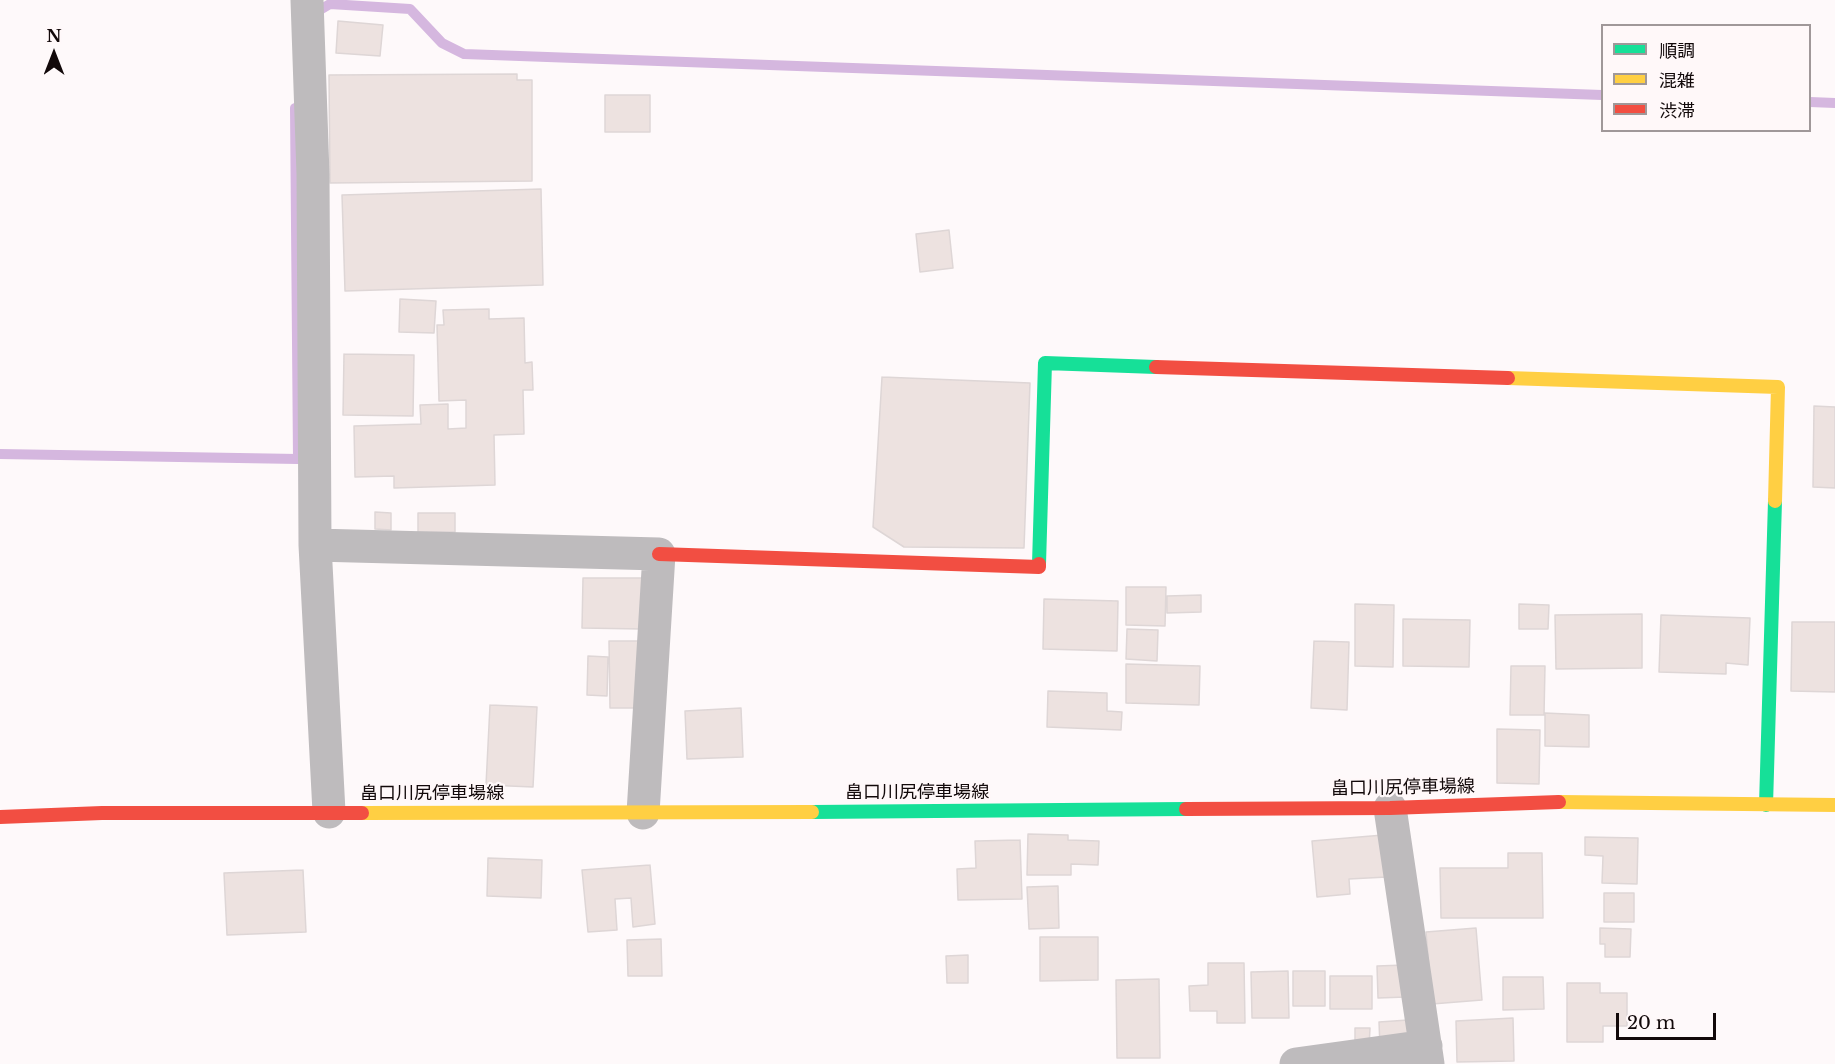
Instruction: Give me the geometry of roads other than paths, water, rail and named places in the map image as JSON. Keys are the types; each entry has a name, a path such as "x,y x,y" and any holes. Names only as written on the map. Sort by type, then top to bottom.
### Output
{"main road":[{"path":"659,554 1039,567 1045,363 1778,387 1766,805"},
{"name":"畠口川尻停車場線","path":"0,817 102,813 643,813 1390,807 1575,801 1835,805"}],"street":[{"path":"307,0 313,174 315,545 330,812"},
{"path":"315,545 659,554 643,813"},
{"path":"1296,1064 1427,1055 1390,807"}],"waterway":[{"path":"313,14 330,4 410,9 442,43 464,54 1601,95"},
{"path":"1811,102 1835,103"},
{"path":"0,454 298,459 295,108"}]}
